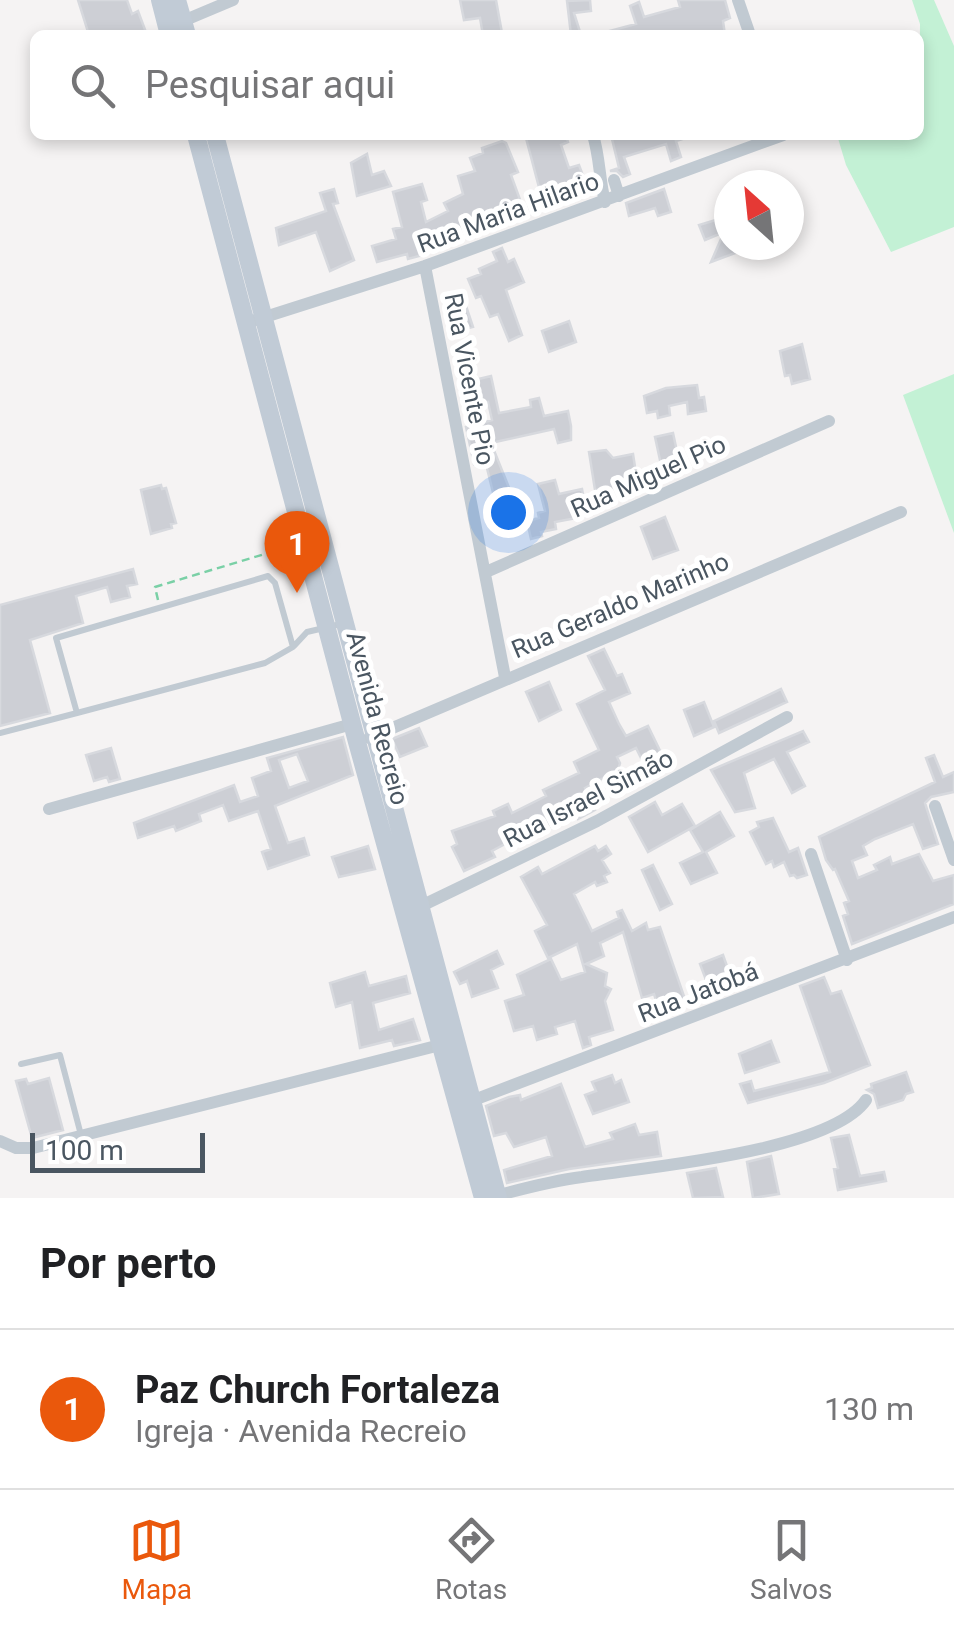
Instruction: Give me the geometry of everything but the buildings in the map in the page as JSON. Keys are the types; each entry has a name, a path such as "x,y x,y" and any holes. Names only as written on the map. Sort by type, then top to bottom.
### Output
{"main road":[{"name":"Avenida Recreio","path":"198,140 255,320"},
{"name":"Avenida Recreio","path":"215,140 305,540 336,624 361,734 492,1197"}],"street":[{"path":"173,15 232,0"},
{"path":"738,0 748,30"},
{"path":"595,140 619,196"},
{"name":"Rua Maria Hilario","path":"255,320 425,266 770,140"},
{"path":"605,202 598,174 608,171"},
{"name":"Rua Vicente Pio","path":"425,266 505,677"},
{"name":"Rua Miguel Pio","path":"486,572 829,421"},
{"name":"Rua Geraldo Marinho","path":"49,809 361,734 550,662 901,512"},
{"name":"Rua Israel Simão","path":"412,910 597,821 787,717"},
{"path":"935,806 954,860"},
{"path":"811,854 848,960"},
{"name":"Rua Jatobá","path":"465,1103 954,917"},
{"path":"0,1141 16,1148 32,1148 448,1043"},
{"path":"492,1197 580,1177 786,1142 841,1122 857,1112 866,1100"}],"lane":[{"path":"77,713 56,638 159,606 268,576 275,583 293,646"},
{"path":"0,734 266,664 307,632 336,624"},
{"path":"22,1064 60,1055 82,1136"}],"path":[{"path":"159,606 154,587 305,540"}],"green space":[{"path":"912,0 934,0 954,46 954,227 891,252 846,165 838,140 924,140 924,30 920,30"},
{"path":"954,374 954,533 903,395"}],"place":[{"name":"Paz Church Fortaleza","path":"297,593"}]}
